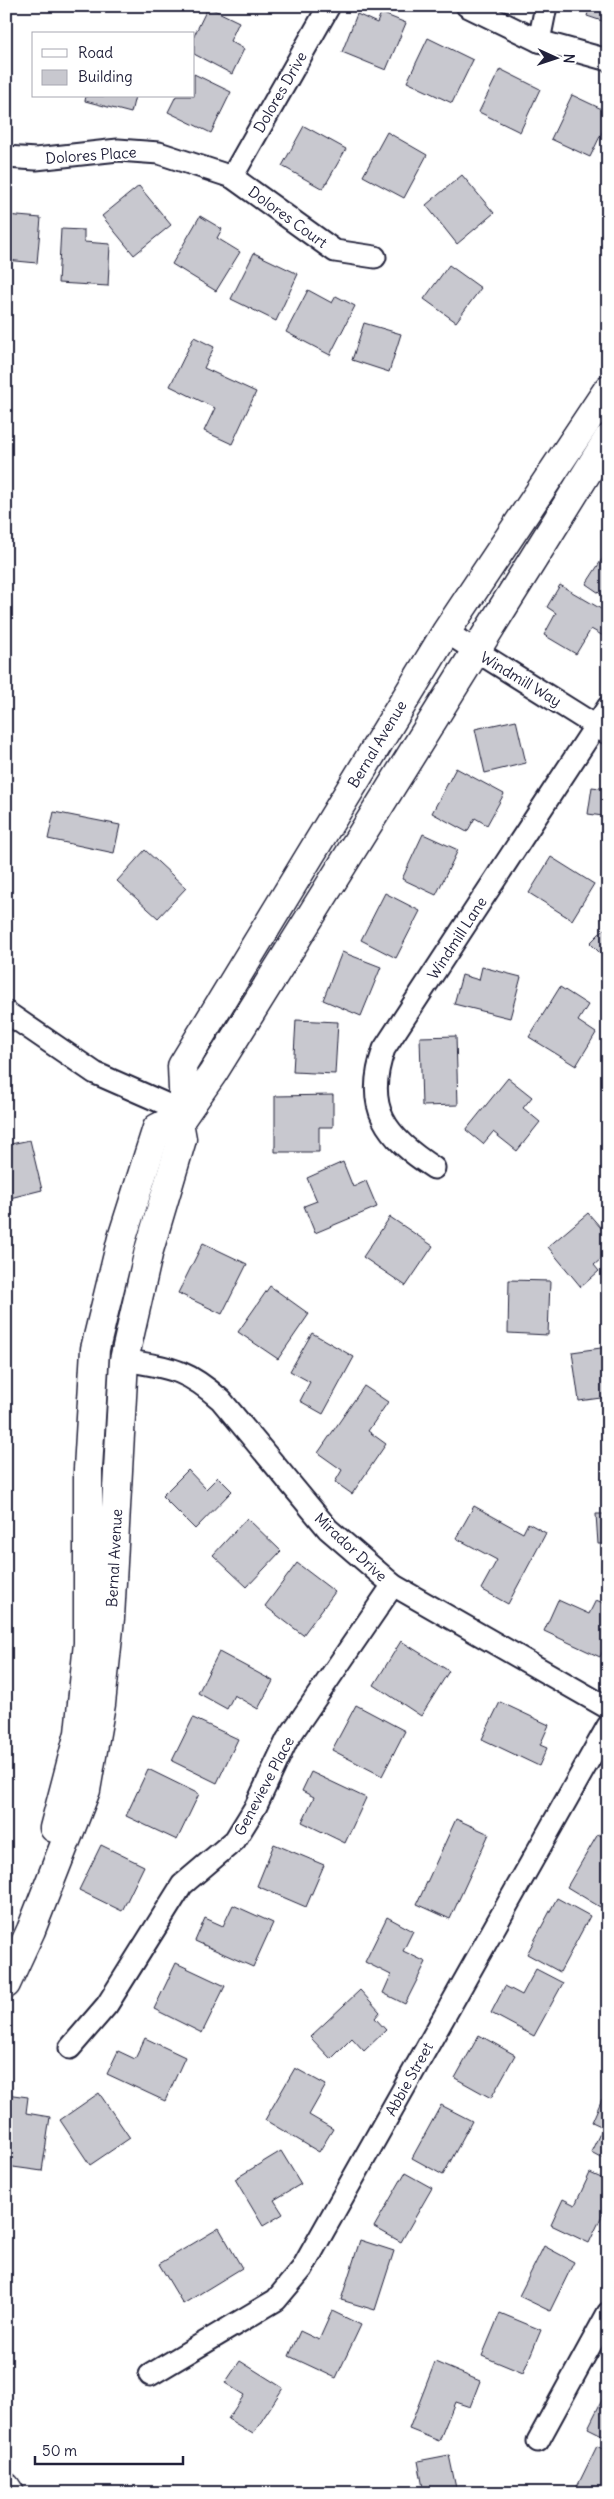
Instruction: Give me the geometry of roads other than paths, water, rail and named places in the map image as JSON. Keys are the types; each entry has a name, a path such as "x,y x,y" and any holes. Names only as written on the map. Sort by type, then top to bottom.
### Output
{"main road":[{"name":"Bernal Avenue","path":"6,1984 31,1930 86,1790 101,1704 110,1618 124,1360 149,1250 182,1139 182,1066 446,632 608,389"},
{"path":"181,1117 213,1073 608,440"},
{"name":"Bernal Avenue","path":"6,1948 29,1900 57,1819 79,1733 88,1643 88,1469 96,1349 122,1238 157,1128 181,1117"},
{"path":"6,2487 10,2493"}],"street":[{"name":"Dolores Drive","path":"232,177 328,6"},
{"path":"467,6 539,41 608,60"},
{"path":"539,41 546,6"},
{"name":"Dolores Place","path":"6,157 36,159 118,150 159,152 232,177"},
{"name":"Dolores Court","path":"232,177 335,251 375,257"},
{"name":"Windmill Way","path":"446,632 475,652 604,722"},
{"name":"Windmill Lane","path":"434,1168 408,1150 394,1137 385,1121 378,1100 376,1082 384,1049 604,722"},
{"path":"6,1012 95,1073 181,1117"},
{"name":"Mirador Drive","path":"124,1360 176,1370 200,1381 221,1400 328,1530 393,1585 608,1708"},
{"name":"Genevieve Place","path":"70,2048 108,2005 182,1885 235,1840 256,1806 287,1740 393,1585"},
{"name":"Abbie Street","path":"150,2376 269,2305 290,2287 302,2269 608,1726"},
{"path":"538,2440 608,2313"}]}
